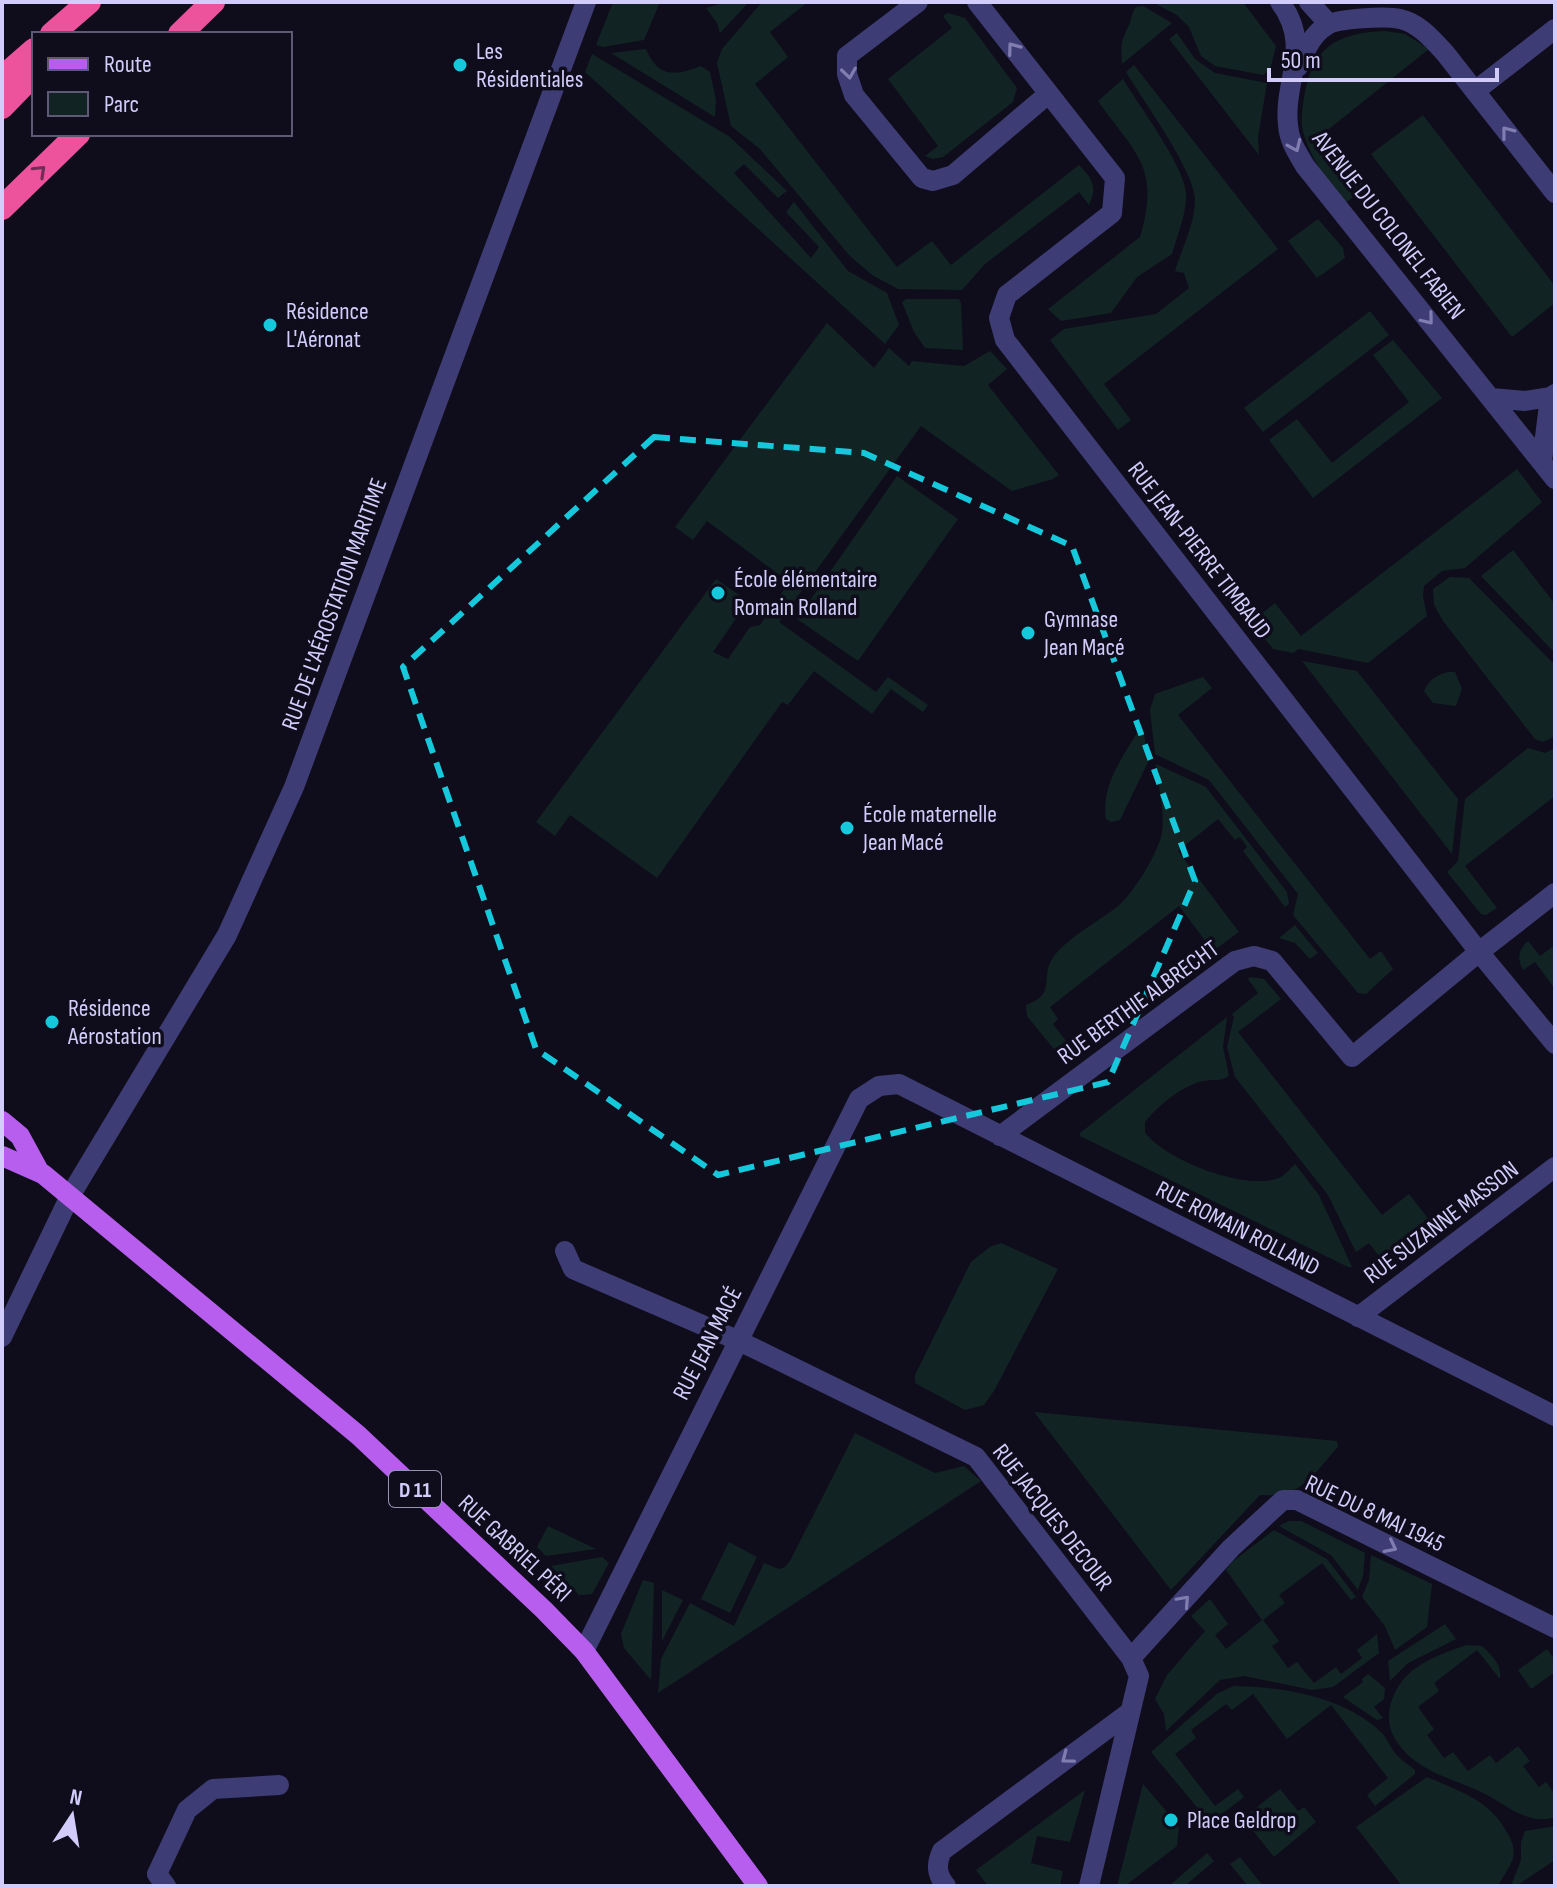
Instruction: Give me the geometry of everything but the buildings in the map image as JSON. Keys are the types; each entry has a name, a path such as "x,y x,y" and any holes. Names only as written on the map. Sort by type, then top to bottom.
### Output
{"highway":[{"path":"54,32 89,2"},
{"path":"75,32 104,2"},
{"path":"182,32 213,2"},
{"path":"2,78 32,52"},
{"path":"2,107 32,76"},
{"path":"2,208 76,136"}],"main road":[{"name":"RUE GABRIEL PÉRI","path":"2,1121 20,1136 39,1171"},
{"name":"RUE GABRIEL PÉRI","path":"2,1156 39,1171 358,1435 544,1610 584,1651 757,1885"}],"street":[{"name":"RUE DE L'AÉROSTATION MARITIME","path":"2,1337 70,1196 227,935 294,787 586,2"},
{"path":"918,2 847,56 847,74 854,95 922,178 933,181 953,175 1047,95"},
{"name":"RUE JEAN-PIERRE TIMBAUD","path":"977,2 1115,178 1112,213 1007,295 999,318 1005,340 1479,952 1555,1044"},
{"name":"AVENUE DU COLONEL FABIEN","path":"1280,2 1288,12 1292,26 1296,70"},
{"path":"1309,2 1328,23 1401,19 1426,33 1555,193"},
{"name":"AVENUE DU COLONEL FABIEN","path":"1328,23 1313,36 1296,70 1288,107 1292,145 1305,166 1555,479"},
{"path":"1475,91 1555,29"},
{"path":"1491,398 1525,401 1553,396 1542,461"},
{"name":"RUE BERTHIE ALBRECHT","path":"1000,1136 1235,961 1254,956 1272,961 1352,1057 1555,893"},
{"name":"RUE ROMAIN ROLLAND","path":"899,1084 1554,1414"},
{"name":"RUE JEAN MACÉ","path":"584,1651 859,1099 879,1086 899,1084"},
{"name":"RUE SUZANNE MASSON","path":"1358,1317 1555,1167"},
{"name":"RUE JACQUES DECOUR","path":"565,1251 573,1269 737,1340 976,1457 1131,1658"},
{"name":"RUE DU 8 MAI 1945","path":"1131,1658 1231,1548 1283,1500 1297,1500 1555,1628"},
{"path":"1089,1886 1139,1676 1131,1658"},
{"path":"946,1886 940,1878 937,1862 942,1851 1130,1712"},
{"path":"166,1886 157,1874 187,1810 213,1789 279,1785"}],"highlighted area":[{"path":"654,437 864,453 1072,546 1195,881 1108,1082 718,1175 536,1049 403,667"}],"green space":[{"path":"613,2 660,2 644,40 603,47 596,45"},
{"path":"727,2 749,2 720,33 706,8"},
{"path":"762,2 808,2 770,32 788,57 755,84 897,267 932,241 951,265 1079,165 1092,183 1089,205 1079,192 985,264 962,290 898,289 872,275 849,255 760,149 731,126 717,63 722,49"},
{"path":"1152,2 1243,2 1276,46 1270,70 1263,75 1215,66 1201,56 1189,27 1177,15"},
{"path":"1143,6 1172,23 1122,64 1124,36 1134,9"},
{"path":"948,13 965,18 1017,88 1013,102 943,157 933,159 925,156 938,146 888,79 952,28 943,16"},
{"path":"1385,31 1405,34 1429,49 1324,133 1366,188 1344,204 1316,162 1304,135 1302,112 1308,81 1313,66 1329,46 1353,35"},
{"path":"1177,33 1195,59 1215,73 1267,83 1258,137 1259,155 1169,39"},
{"path":"646,49 662,70 676,73 701,66 710,72 716,100 715,117 611,53"},
{"path":"592,54 730,137 787,191 778,198 744,164 734,173 811,258 819,247 786,212 794,202 848,271 887,293 899,325 885,344 585,72"},
{"path":"1134,65 1278,249 1104,384 1131,420 1118,430 1050,340 1064,329 1156,314 1189,288 1184,273 1175,271 1193,218 1195,199 1192,186 1177,153 1126,72"},
{"path":"1123,79 1178,168 1186,193 1183,217 1172,254 1137,277 1111,313 1061,321 1048,309 1140,237 1148,193 1146,177 1133,149 1098,101"},
{"path":"1423,115 1555,286 1555,303 1512,337 1371,154"},
{"path":"1318,219 1343,248 1345,258 1317,278 1288,241"},
{"path":"906,299 959,299 963,350 925,348 914,332 902,302"},
{"path":"1370,311 1389,335 1263,432 1244,408"},
{"name":"École élémentaire Romain Rolland","path":"827,323 874,368 889,348 909,366 912,361 964,366 990,351 1007,369 988,385 1059,475 1012,491 921,426 779,622 876,692 888,677 928,705 923,712 891,689 872,714 814,671 788,705 782,702 657,878 570,815 555,836 536,822 716,579 748,601 713,652 728,659 750,627 760,625 789,582 707,521 693,540 675,527"},
{"path":"1393,340 1442,398 1313,498 1269,440 1297,419 1332,463 1409,402 1373,355"},
{"path":"1517,469 1542,502 1465,568 1442,571 1424,586 1427,616 1368,663 1299,649 1293,653 1273,649 1251,622 1275,603 1301,636"},
{"path":"897,476 958,519 858,661 797,619"},
{"path":"1513,550 1555,604 1555,653 1481,576"},
{"path":"1450,577 1469,578 1555,665 1555,736 1543,742 1535,739 1443,621 1434,605 1433,589"},
{"path":"1302,661 1357,671 1458,799 1452,854"},
{"path":"1455,672 1462,689 1456,706 1433,703 1424,691 1433,678"},
{"path":"1203,677 1212,688 1178,715 1370,959 1381,951 1393,969 1366,994 1358,993 1293,915 1298,894 1209,780 1155,754 1150,710 1155,694"},
{"path":"1142,725 1149,760 1120,820 1111,822 1106,819 1105,806 1111,781"},
{"path":"1528,748 1545,753 1555,748 1555,796 1465,866 1497,908 1486,915 1481,914 1447,872 1458,861 1465,799"},
{"path":"1156,764 1206,787 1287,892 1289,904 1285,907 1243,851 1247,847 1240,837 1235,840 1218,819 1178,851 1239,932 1213,951 1179,906 1050,1007 1058,1019 1053,1024 1077,1055 1066,1064 1027,1016 1026,1005 1045,990 1054,956 1124,900 1151,861 1163,824"},
{"path":"1295,925 1318,953 1310,959 1295,943 1279,938"},
{"path":"1528,941 1540,956 1555,945 1555,989 1535,962 1523,970 1520,955"},
{"path":"1248,979 1264,979 1281,999 1238,1032 1382,1215 1409,1194 1434,1226 1385,1264 1369,1243 1356,1252 1328,1195 1235,1077 1227,1047 1234,1017 1232,1014 1258,993"},
{"path":"1227,1017 1223,1047 1229,1076 1203,1081 1179,1092 1145,1122 1145,1132 1155,1143 1188,1163 1229,1177 1267,1181 1281,1177 1295,1164 1319,1195 1352,1267 1080,1136"},
{"path":"1001,1243 1058,1269 994,1391 984,1405 965,1410 915,1383 915,1375 971,1262 990,1247"},
{"path":"1034,1412 1337,1441 1338,1447 1313,1476 1296,1489 1275,1495 1260,1495 1171,1590"},
{"path":"855,1433 935,1473 964,1466 981,1481 658,1693 661,1659 690,1603 734,1626 764,1563 779,1569 790,1561"},
{"path":"1289,1521 1301,1521 1365,1553 1358,1590 1331,1555 1279,1526"},
{"path":"548,1526 596,1549 546,1556 537,1547"},
{"path":"1274,1530 1327,1559 1356,1597 1351,1600 1322,1563 1279,1595 1285,1603 1263,1620 1279,1641 1272,1646 1288,1668 1297,1662 1314,1683 1336,1667 1341,1674 1362,1658 1357,1650 1377,1634 1379,1653 1333,1687 1312,1690 1244,1676 1220,1680 1166,1731 1164,1714 1155,1699 1167,1675 1205,1631 1191,1616 1210,1599 1228,1624 1215,1635 1226,1649 1262,1620 1226,1570"},
{"path":"729,1542 757,1557 730,1613 701,1599"},
{"path":"1371,1555 1432,1584 1427,1627 1395,1650 1385,1626 1362,1597 1369,1580"},
{"path":"602,1557 609,1563 592,1594 579,1595 551,1566"},
{"path":"643,1580 654,1583 651,1680 624,1648 621,1634"},
{"path":"662,1590 683,1600 662,1641"},
{"path":"1445,1624 1456,1639 1408,1663 1390,1681 1388,1661"},
{"path":"1467,1645 1482,1646 1489,1653 1498,1665 1500,1679 1477,1650 1434,1683 1439,1691 1418,1707 1434,1729 1427,1735 1444,1758 1453,1752 1468,1771 1490,1755 1496,1763 1518,1746 1530,1761 1523,1766 1539,1787 1546,1782 1555,1794 1555,1817 1536,1819 1519,1814 1478,1790 1422,1766 1396,1740 1390,1727 1389,1713 1399,1686 1428,1660"},
{"path":"1547,1649 1555,1660 1555,1672 1531,1689 1518,1670"},
{"path":"1368,1674 1385,1688 1384,1699 1374,1707 1383,1718 1377,1720 1343,1697 1363,1682 1362,1679"},
{"path":"1234,1686 1313,1696 1350,1711 1382,1733 1396,1754 1415,1770 1415,1774 1375,1806 1367,1795 1388,1778 1331,1705 1287,1739 1253,1694 1232,1710 1226,1704 1191,1730 1196,1738 1175,1754 1215,1806 1238,1789 1244,1797 1210,1823 1151,1752 1218,1693"},
{"path":"1427,1777 1473,1798 1500,1822 1511,1839 1514,1855 1498,1886 1402,1886 1356,1827"},
{"path":"1143,1784 1179,1826 1177,1846 1125,1886 1117,1886"},
{"path":"1280,1789 1298,1811 1304,1807 1316,1822 1274,1857 1243,1818"},
{"path":"1085,1790 1070,1842 1037,1836 1031,1863 1063,1871 1060,1886 988,1886 976,1870"},
{"path":"1555,1826 1555,1860 1516,1886 1511,1886 1521,1860 1521,1842 1525,1831"},
{"path":"1207,1853 1214,1861 1185,1886 1169,1886"},
{"path":"1240,1857 1263,1886 1248,1886 1230,1864"}],"place":[{"name":"Les Résidentiales","path":"460,65"},
{"name":"Résidence L'Aéronat","path":"270,325"},
{"name":"École élémentaire Romain Rolland","path":"718,593"},
{"name":"Gymnase Jean Macé","path":"1028,633"},
{"name":"École maternelle Jean Macé","path":"847,828"},
{"name":"Résidence Aérostation","path":"52,1022"},
{"name":"Place Geldrop","path":"1171,1820"}]}
